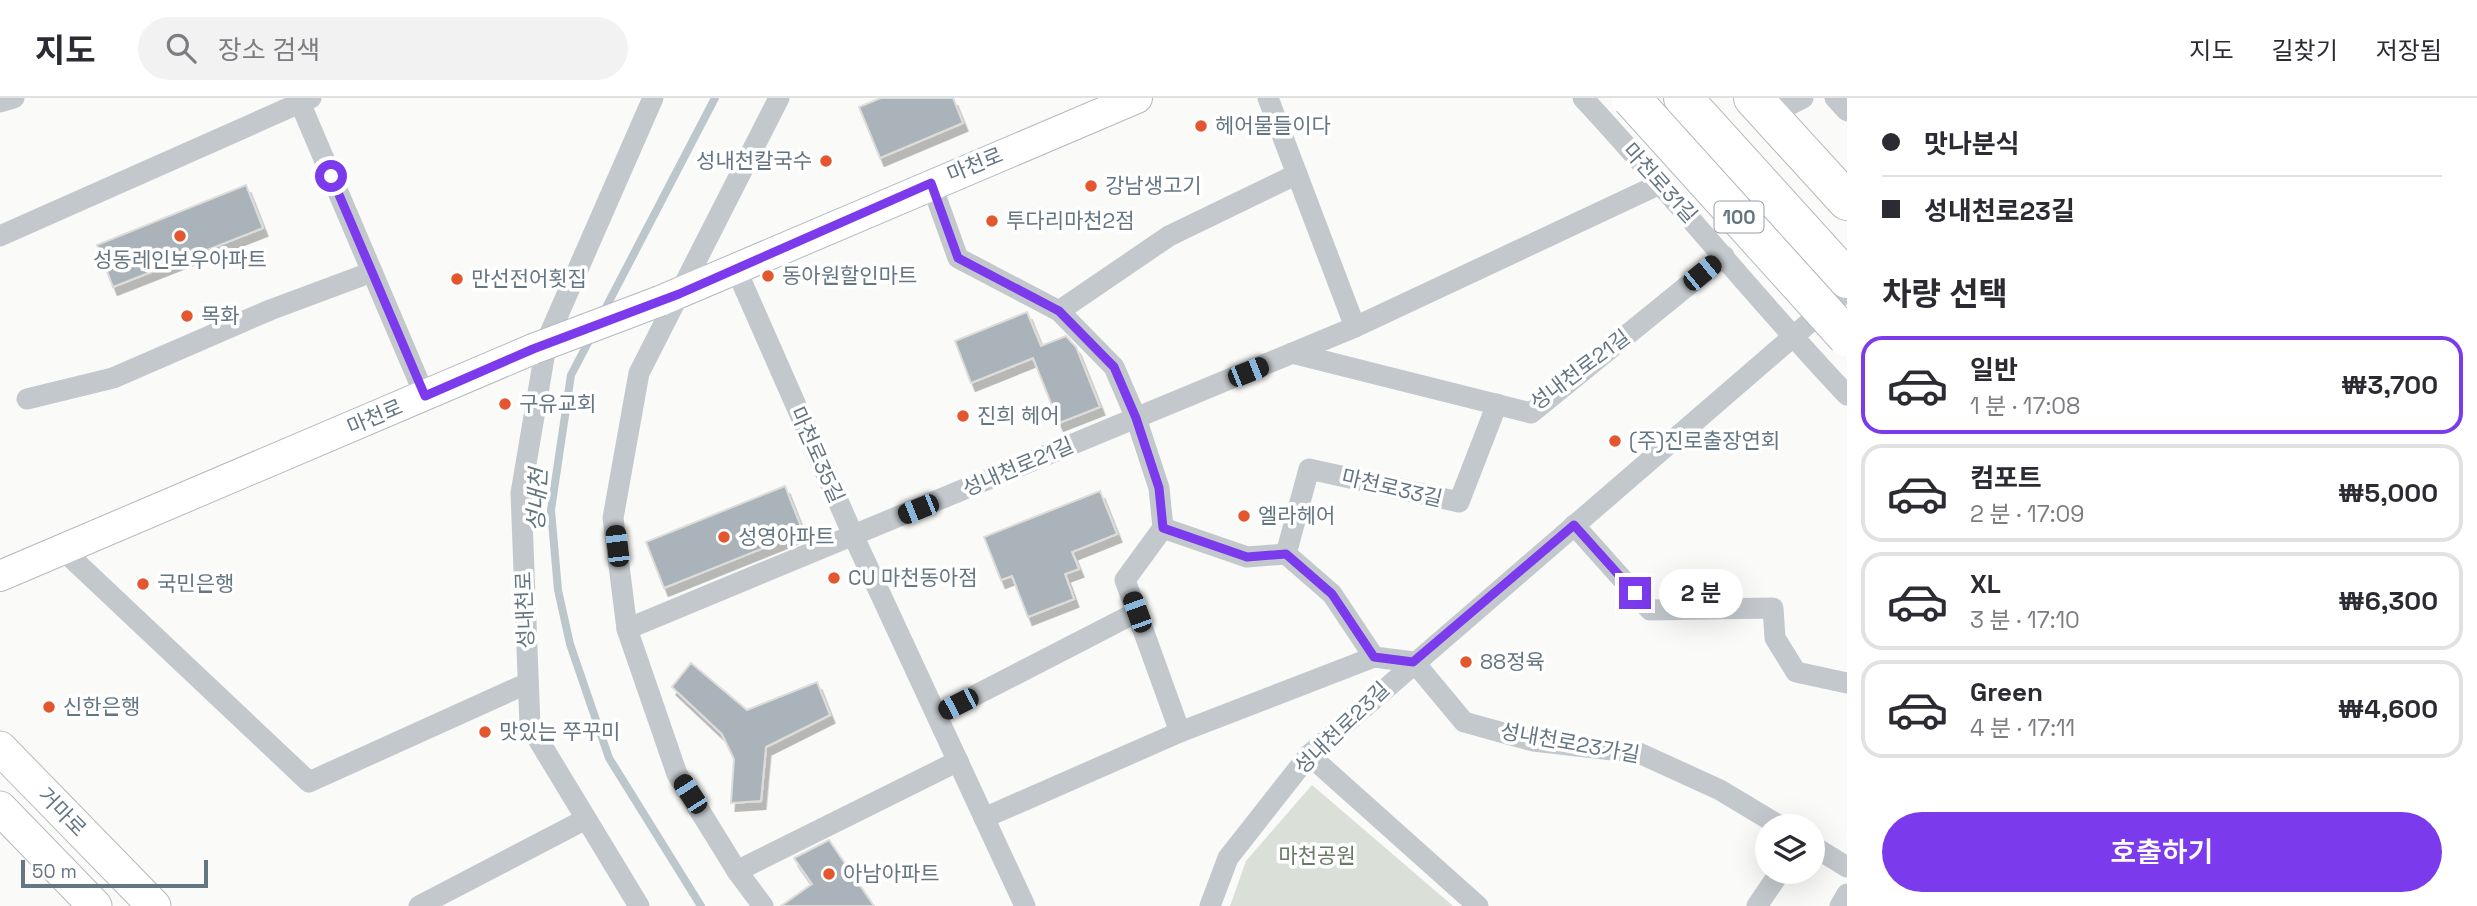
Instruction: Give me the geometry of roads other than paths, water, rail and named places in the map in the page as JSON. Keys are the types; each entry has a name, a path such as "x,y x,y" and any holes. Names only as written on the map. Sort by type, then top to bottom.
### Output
{"highway":[{"name":"100","path":"1631,98 1847,337"},
{"name":"100","path":"1683,98 1847,278"},
{"path":"1765,105 1847,201"}],"main road":[{"name":"거마로","path":"0,748 154,906"},
{"name":"거마로","path":"0,808 96,906"}],"street":[{"path":"0,102 15,98"},
{"name":"성내천로","path":"639,906 530,726 520,493 547,340 653,98"},
{"path":"763,906 737,871 677,774 627,629 613,518 639,373 669,297 779,98"},
{"name":"마천로","path":"0,576 533,349 669,297 931,183 1137,98"},
{"path":"1268,98 1354,327"},
{"name":"마천로31길","path":"1583,98 1662,183 1793,338 1847,395"},
{"path":"1765,105 1803,98"},
{"path":"1835,98 1847,111"},
{"path":"0,236 303,100 425,396"},
{"path":"1059,311 1169,236 1297,174"},
{"path":"931,183 958,258 1059,311 1114,367 1136,418 1159,488 1163,528 1125,580 1180,732"},
{"name":"성내천로21길","path":"627,629 1354,327 1662,183"},
{"name":"성내천로21길","path":"1292,353 1531,413 1724,256"},
{"name":"마천로35길","path":"736,269 853,536 1025,906"},
{"path":"27,399 113,378 270,310 372,272"},
{"name":"성내천로23길","path":"1210,906 1228,858 1309,755 1413,662 1847,290"},
{"name":"마천로33길","path":"1286,554 1308,469 1459,502 1497,404"},
{"path":"1574,525 1650,610 1773,608 1775,638 1796,672 1847,683"},
{"path":"1163,528 1247,557 1286,554 1332,594 1374,657"},
{"path":"62,550 309,782 528,682"},
{"path":"937,715 1137,612"},
{"path":"984,818 1180,732 1374,657 1413,662"},
{"name":"성내천로23가길","path":"1413,662 1465,722 1533,741 1639,753 1720,790 1760,814"},
{"path":"1309,755 1478,906"},
{"path":"737,871 958,761"},
{"path":"419,906 586,819"},
{"path":"1825,853 1847,867"},
{"path":"1757,906 1772,884"},
{"path":"1840,906 1847,894"}],"waterway":[{"name":"성내천","path":"603,313 715,98"},
{"name":"성내천","path":"591,337 571,375 551,510 558,590 570,644 609,758 701,906"}],"place":[{"name":"헤어물들이다","path":"1201,126"},
{"name":"성내천칼국수","path":"826,161"},
{"name":"강남생고기","path":"1091,186"},
{"name":"투다리마천2점","path":"992,221"},
{"name":"성동레인보우아파트","path":"180,236"},
{"name":"동아원할인마트","path":"768,276"},
{"name":"만선전어횟집","path":"457,279"},
{"name":"목화","path":"187,316"},
{"name":"구유교회","path":"505,404"},
{"name":"진희 헤어","path":"963,416"},
{"name":"(주)진로출장연회","path":"1615,441"},
{"name":"엘라헤어","path":"1244,516"},
{"name":"성영아파트","path":"724,537"},
{"name":"CU 마천동아점","path":"834,578"},
{"name":"국민은행","path":"143,584"},
{"name":"88정육","path":"1466,662"},
{"name":"신한은행","path":"49,707"},
{"name":"맛있는 쭈꾸미","path":"485,732"},
{"name":"아남아파트","path":"829,874"}],"park label":[{"name":"마천공원","path":"1317,856"}]}
